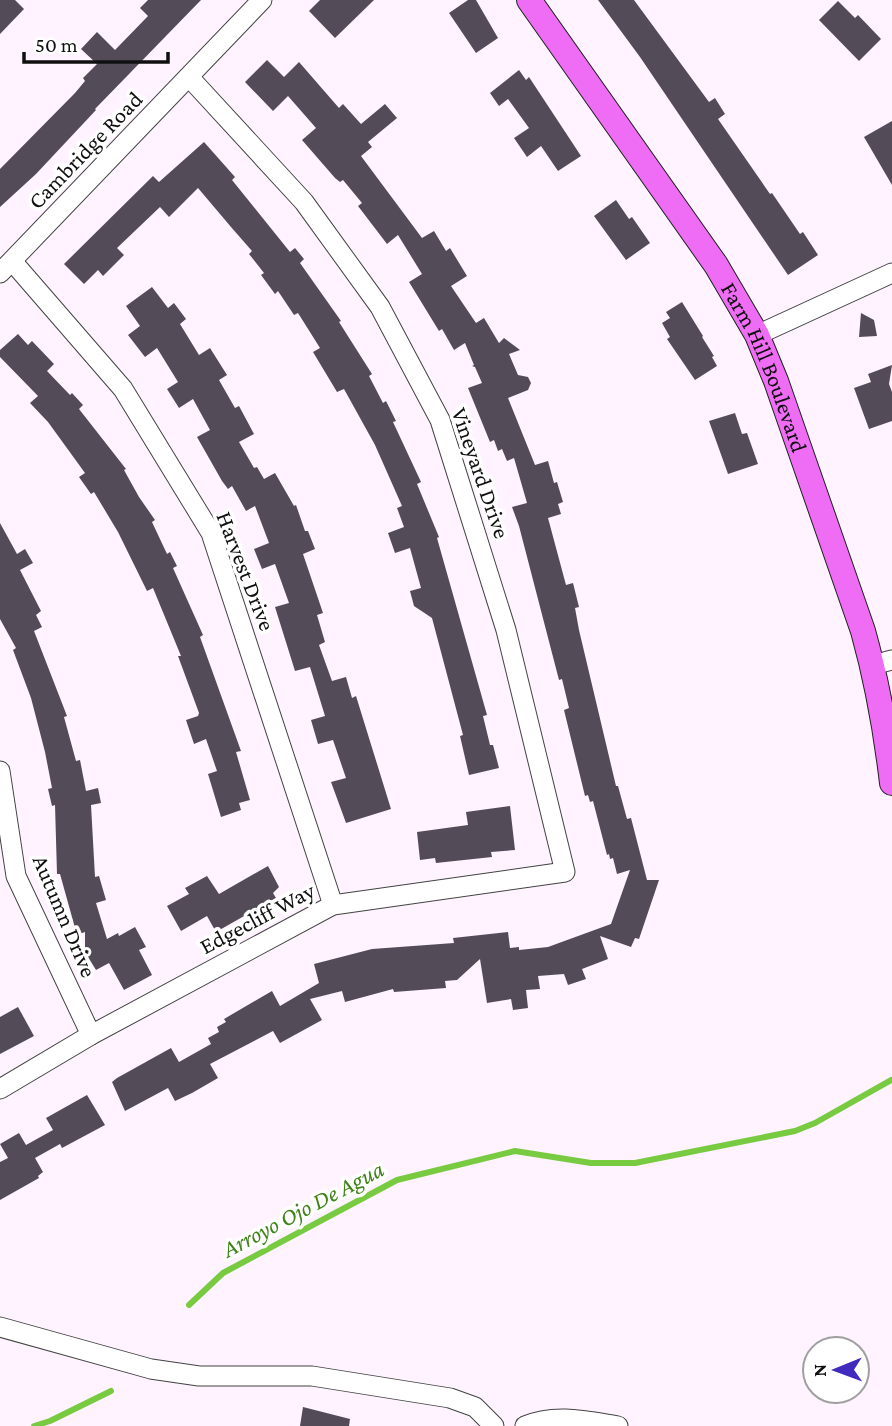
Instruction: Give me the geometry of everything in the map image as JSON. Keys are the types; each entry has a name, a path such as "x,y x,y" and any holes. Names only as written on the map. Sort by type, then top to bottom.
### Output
{"main road":[{"name":"Farm Hill Boulevard","path":"529,0 716,265 757,335 776,381 863,631 882,662 885,729 892,783"}],"street":[{"name":"Cambridge Road","path":"6,267 262,0"},
{"name":"Vineyard Drive","path":"189,77 304,202 380,307 440,420 506,630 565,872"},
{"name":"Harvest Drive","path":"6,267 123,390 211,533 333,905"},
{"path":"757,335 892,273"},
{"name":"Autumn Drive","path":"0,771 16,876 91,1035"},
{"name":"Edgecliff Way","path":"0,1089 91,1035 333,905 565,872"},
{"path":"0,1326 151,1369 199,1376 312,1376 450,1398 475,1407 494,1426"},
{"path":"525,1426 545,1419 559,1418 618,1426"}],"building":[{"path":"0,0 15,0 24,9 0,34"},
{"path":"148,0 201,0 36,174 0,207 0,169 75,93 85,81 83,78 97,64 81,49 97,32 115,50 148,16 140,8"},
{"path":"320,0 374,0 335,38 309,11"},
{"path":"468,0 476,0 498,38 476,53 449,13"},
{"path":"598,0 634,0 709,102 715,98 725,114 718,119 770,194 772,193 800,234 803,232 818,255 788,275 640,57"},
{"path":"838,1 855,18 858,15 881,39 859,61 819,20"},
{"path":"267,60 284,77 299,62 339,108 343,104 361,124 385,104 397,118 368,142 372,147 361,156 422,238 434,231 446,251 450,248 467,276 451,286 476,323 484,318 499,343 504,338 520,350 509,354 518,375 528,377 531,383 528,390 508,398 535,465 548,461 554,483 557,482 563,502 558,504 561,514 548,518 566,585 573,583 579,607 575,608 579,630 616,786 627,819 631,818 647,880 659,880 639,939 635,938 631,947 600,936 608,959 582,969 586,979 568,985 564,974 538,976 540,989 526,990 528,1008 513,1010 511,999 487,1003 480,959 457,980 445,981 446,988 394,992 393,989 345,1002 342,991 310,999 322,1020 280,1043 273,1031 210,1064 218,1078 175,1101 168,1088 125,1111 112,1082 117,1078 171,1048 179,1062 211,1044 208,1038 219,1032 217,1027 226,1022 224,1019 272,991 280,1006 319,983 314,964 372,949 454,943 453,938 508,932 510,948 519,947 519,950 548,947 611,924 630,870 617,874 613,858 610,859 609,854 607,855 593,801 590,802 588,795 585,796 564,710 569,708 562,679 559,680 512,507 527,503 514,458 507,461 502,449 498,451 494,440 490,442 468,388 482,383 472,366 474,365 465,343 454,350 442,329 439,331 409,282 422,274 398,235 387,244 358,206 362,203 343,180 340,182 335,178 302,140 316,128 288,96 273,111 245,82"},
{"path":"519,70 526,80 529,77 581,156 558,171 541,146 527,157 514,138 529,128 508,99 499,106 490,93"},
{"path":"892,121 892,185 864,137"},
{"path":"204,142 235,177 232,180 290,252 295,248 304,259 300,263 341,321 339,322 372,374 369,376 383,403 386,401 396,421 393,422 421,482 417,484 439,537 437,538 487,715 483,716 490,745 493,745 499,768 469,775 460,736 463,735 432,618 414,606 410,591 421,588 410,548 395,553 388,533 404,527 397,508 402,506 375,445 344,389 337,392 313,352 320,348 298,313 294,315 278,291 275,294 261,275 264,273 249,254 252,251 198,188 169,217 160,207 117,248 124,255 103,276 98,270 84,284 64,264 153,176 159,182"},
{"path":"616,200 650,243 626,260 594,216"},
{"path":"152,287 168,308 174,303 186,319 180,324 199,355 210,348 227,375 219,380 235,408 239,406 254,434 239,442 254,468 257,467 264,479 275,473 294,506 296,505 305,531 308,531 315,549 303,554 323,613 317,615 325,642 319,645 332,681 346,677 352,698 356,696 391,809 346,823 331,782 346,778 333,740 318,744 311,720 325,716 310,667 295,671 275,607 289,603 275,564 262,569 254,549 269,543 255,506 246,511 232,486 228,489 222,481 197,437 210,430 193,399 179,408 167,389 178,382 157,348 145,357 128,335 140,326 126,306"},
{"path":"682,302 714,356 712,357 717,366 695,380 667,339 670,337 662,323 670,318 666,312"},
{"path":"861,313 874,320 877,336 859,337"},
{"path":"18,334 28,345 32,341 54,364 47,371 83,405 79,409 126,469 124,470 139,497 155,520 152,522 167,554 170,552 177,566 173,568 203,635 200,637 241,751 236,752 250,800 239,803 241,810 221,817 208,774 217,771 206,739 194,744 186,720 198,716 199,713 178,656 181,656 153,588 147,591 118,532 94,492 91,494 79,477 85,473 48,422 30,403 38,396 0,357 0,350"},
{"path":"892,365 889,384 892,392 892,421 869,429 854,388 871,382 868,374"},
{"path":"735,413 742,434 747,433 758,464 728,474 709,421"},
{"path":"0,523 17,554 25,549 33,563 20,570 41,611 36,615 42,627 34,631 67,716 64,717 76,761 80,760 86,791 98,788 101,803 91,805 95,877 99,876 106,900 96,903 107,939 135,927 146,947 139,950 152,975 124,990 109,963 96,970 85,952 85,932 77,935 60,874 57,874 55,805 52,806 48,789 52,788 45,752 31,698 13,650 16,648 0,619"},
{"path":"510,806 515,850 491,852 492,857 436,863 435,858 420,860 417,832 468,825 466,812"},
{"path":"268,866 279,887 273,893 276,898 216,932 207,916 181,931 167,906 189,894 185,888 207,876 219,894"},
{"path":"18,1007 34,1036 0,1054 0,1017"},
{"path":"87,1095 105,1125 62,1148 60,1144 35,1158 43,1172 39,1178 0,1200 0,1162 8,1158 0,1144 19,1133 26,1145 53,1130 46,1118"},
{"path":"303,1407 350,1419 349,1426 300,1426"}],"waterway":[{"name":"Arroyo Ojo De Agua","path":"189,1305 223,1273 397,1180 515,1151 591,1163 635,1163 795,1131 815,1123 891,1080"},
{"name":"Arroyo Ojo De Agua","path":"34,1426 111,1391"}]}
